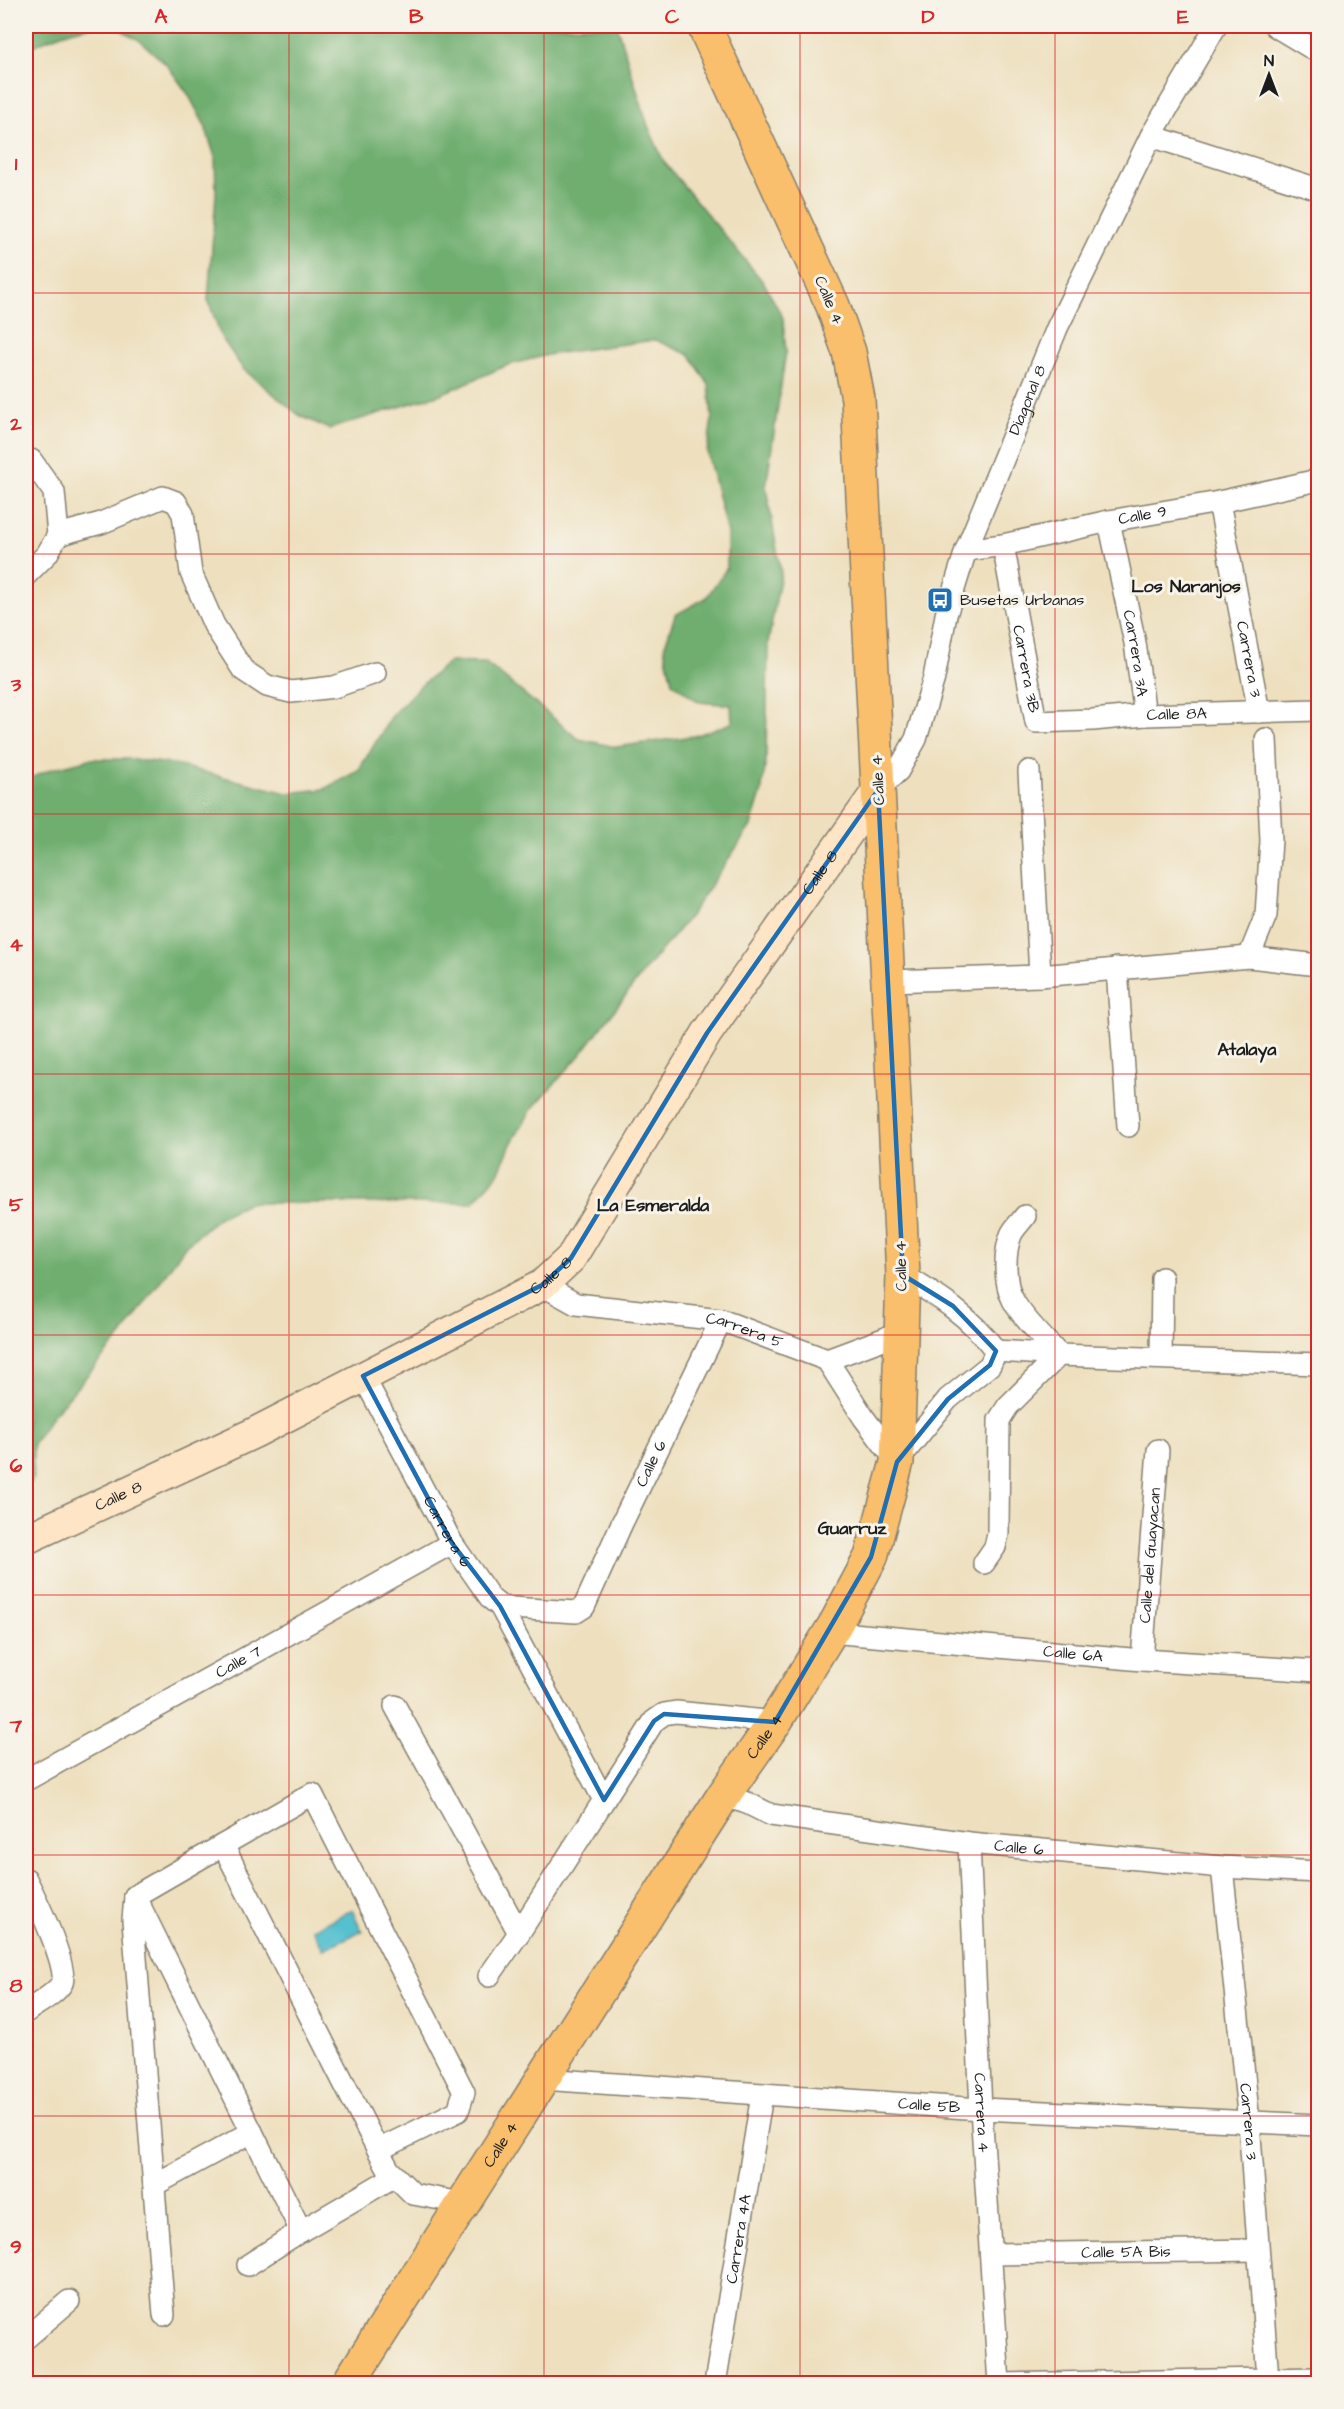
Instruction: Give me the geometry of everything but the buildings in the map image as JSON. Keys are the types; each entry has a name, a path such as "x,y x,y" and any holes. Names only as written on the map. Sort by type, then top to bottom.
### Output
{"main road":[{"name":"Calle 4","path":"348,2384 723,1796 775,1722 830,1632 871,1557 897,1462 903,1275 858,399 849,352 828,296 704,26"},
{"name":"Calle 8","path":"26,1539 254,1433 542,1285 571,1258 707,1033 878,790"}],"street":[{"name":"Diagonal 8","path":"878,790 898,771 916,739 934,678 946,615 966,550 1058,328 1151,136 1216,26"},
{"path":"1275,26 1318,52"},
{"path":"1151,136 1318,189"},
{"path":"26,459 31,460 54,492 58,535 47,554 26,574"},
{"name":"Calle 9","path":"966,550 1003,545 1109,520 1219,502 1318,480"},
{"path":"58,535 101,523 163,497 176,502 183,514 191,573 214,625 243,670 267,686 291,692 334,687 375,673"},
{"name":"Carrera 3","path":"1219,502 1259,712"},
{"name":"Carrera 3A","path":"1109,520 1133,632 1145,714"},
{"name":"Carrera 3B","path":"1003,545 1036,722"},
{"name":"Calle 8A","path":"1036,722 1093,720 1145,714 1318,710"},
{"path":"1249,957 1266,915 1271,840 1266,739"},
{"path":"1029,771 1040,975"},
{"path":"889,981 1040,975 1249,957 1318,965"},
{"path":"1118,968 1128,1126"},
{"path":"1025,1215 1012,1235 1008,1251 1009,1290 1014,1302 1059,1355"},
{"path":"903,1275 953,1306 987,1338 996,1351"},
{"path":"1161,1358 1162,1278"},
{"name":"Carrera 5","path":"542,1285 576,1304 721,1320 827,1360"},
{"name":"Calle 6","path":"500,1606 566,1612 576,1612 584,1607 622,1522 721,1320"},
{"path":"901,1330 827,1360 864,1418 897,1462 948,1399 990,1365 996,1351"},
{"path":"996,1351 1318,1364"},
{"path":"984,1563 995,1547 998,1534 999,1420 1008,1406 1059,1355"},
{"name":"Carrera 6","path":"363,1376 452,1543 491,1599 500,1606 604,1800"},
{"name":"Calle del Guayacan","path":"1142,1660 1158,1450"},
{"name":"Calle 7","path":"26,1779 452,1543"},
{"name":"Calle 6A","path":"830,1632 1142,1660 1318,1671"},
{"path":"395,1706 519,1933"},
{"path":"489,1976 519,1933 654,1721 664,1714 676,1712 775,1722"},
{"path":"135,1896 312,1794 464,2092 458,2111 378,2150"},
{"name":"Calle 6","path":"723,1796 747,1803 771,1815 969,1843 1222,1867 1318,1872"},
{"name":"Carrera 4","path":"969,1843 981,2109 1000,2384"},
{"path":"223,1845 389,2170 413,2194 462,2203"},
{"name":"Carrera 3","path":"1222,1867 1249,2122 1268,2379"},
{"path":"26,1879 61,1961 64,1979 57,1989 26,2012"},
{"path":"135,1896 301,2231"},
{"path":"135,1896 133,1920 164,2315"},
{"name":"Calle 5B","path":"542,2079 981,2109 1318,2125"},
{"name":"Carrera 4A","path":"715,2384 762,2095"},
{"path":"154,2185 252,2132"},
{"path":"248,2265 395,2176"},
{"name":"Calle 5A Bis","path":"992,2254 1258,2250"},
{"path":"26,2338 69,2301"},
{"path":"1000,2384 1318,2378"}],"highlighted area":[{"path":"878,790 903,1275 953,1306 996,1351 990,1365 948,1399 897,1462 871,1557 775,1722 664,1714 654,1721 604,1800 500,1606 452,1543 363,1376 542,1285 571,1258 707,1033"}],"green space":[{"path":"26,26 96,26 60,35 26,50"},
{"path":"114,26 617,26 648,126 664,162 764,283 783,318 786,352 766,487 781,573 768,643 766,761 761,794 751,826 690,916 645,970 581,1054 532,1109 512,1142 498,1174 473,1203 247,1203 218,1218 186,1245 122,1335 53,1415 33,1444 33,1479 26,1491 26,780 51,769 90,759 130,759 172,764 287,793 324,789 358,771 393,714 419,687 449,662 486,663 579,739 616,747 694,736 732,723 731,705 699,702 672,682 664,648 675,615 706,598 727,568 727,533 707,452 712,419 709,385 690,355 655,340 552,354 508,365 441,394 329,429 299,415 243,369 221,337 208,300 216,194 215,157 205,126 188,94 167,65 139,40"}],"water":[{"path":"352,1910 362,1931 323,1949 313,1929"}],"place":[{"name":"Busetas Urbanas","path":"940,600"}],"district":[{"name":"Los Naranjos","path":"1186,586"},
{"name":"Atalaya","path":"1247,1049"},
{"name":"La Esmeralda","path":"653,1205"},
{"name":"Guarruz","path":"852,1528"}]}
